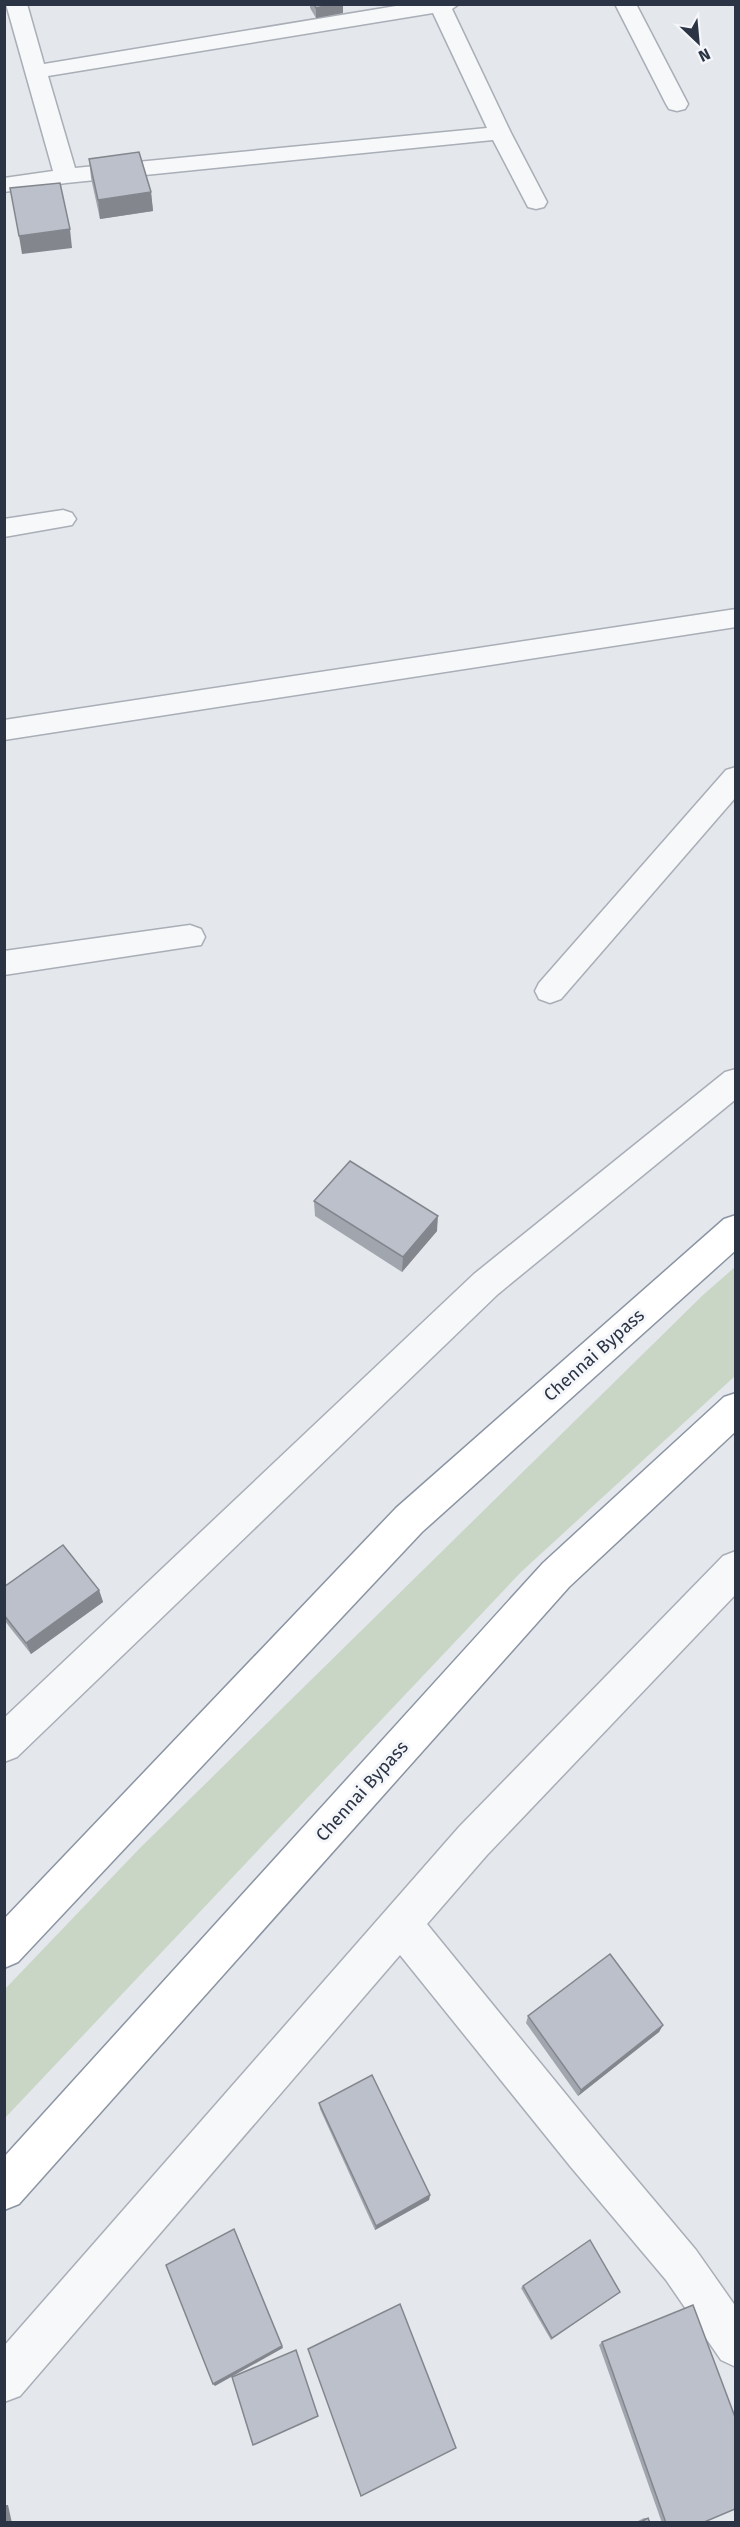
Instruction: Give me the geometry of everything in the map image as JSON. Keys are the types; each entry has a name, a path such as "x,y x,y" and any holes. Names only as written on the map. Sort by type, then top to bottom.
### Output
{"highway":[{"name":"Chennai Bypass","path":"4,1948 409,1520 735,1229"},
{"name":"Chennai Bypass","path":"4,2189 556,1575 735,1408"}],"street":[{"path":"16,4 66,176"},
{"path":"625,4 676,104"},
{"path":"34,72 445,6 500,133 536,202"},
{"path":"4,185 66,176 500,133"},
{"path":"4,528 63,519"},
{"path":"4,730 735,618"},
{"path":"550,991 735,777"},
{"path":"4,963 190,937"},
{"path":"4,1744 486,1284 735,1081"},
{"path":"4,2380 473,1841 735,1568"},
{"path":"401,1924 585,2151 681,2265 735,2345"}],"green space":[{"path":"735,1267 735,1376 521,1572 5,2118 5,1989 140,1848 703,1295"}],"building":[{"path":"314,4 333,4 316,8"},
{"path":"139,152 151,192 98,200 89,159"},
{"path":"60,183 70,229 19,236 10,188"},
{"path":"350,1161 438,1216 403,1257 314,1201"},
{"path":"63,1545 99,1590 26,1643 4,1615 4,1587"},
{"path":"610,1954 663,2025 581,2090 528,2016"},
{"path":"372,2075 430,2195 376,2226 319,2103"},
{"path":"234,2229 282,2346 213,2384 166,2265"},
{"path":"590,2240 620,2292 552,2338 523,2286"},
{"path":"400,2304 456,2448 361,2496 308,2349"},
{"path":"693,2305 735,2417 735,2509 702,2523 666,2523 602,2342"},
{"path":"296,2350 318,2416 253,2445 232,2377"},
{"path":"648,2518 650,2523 639,2523"}]}
